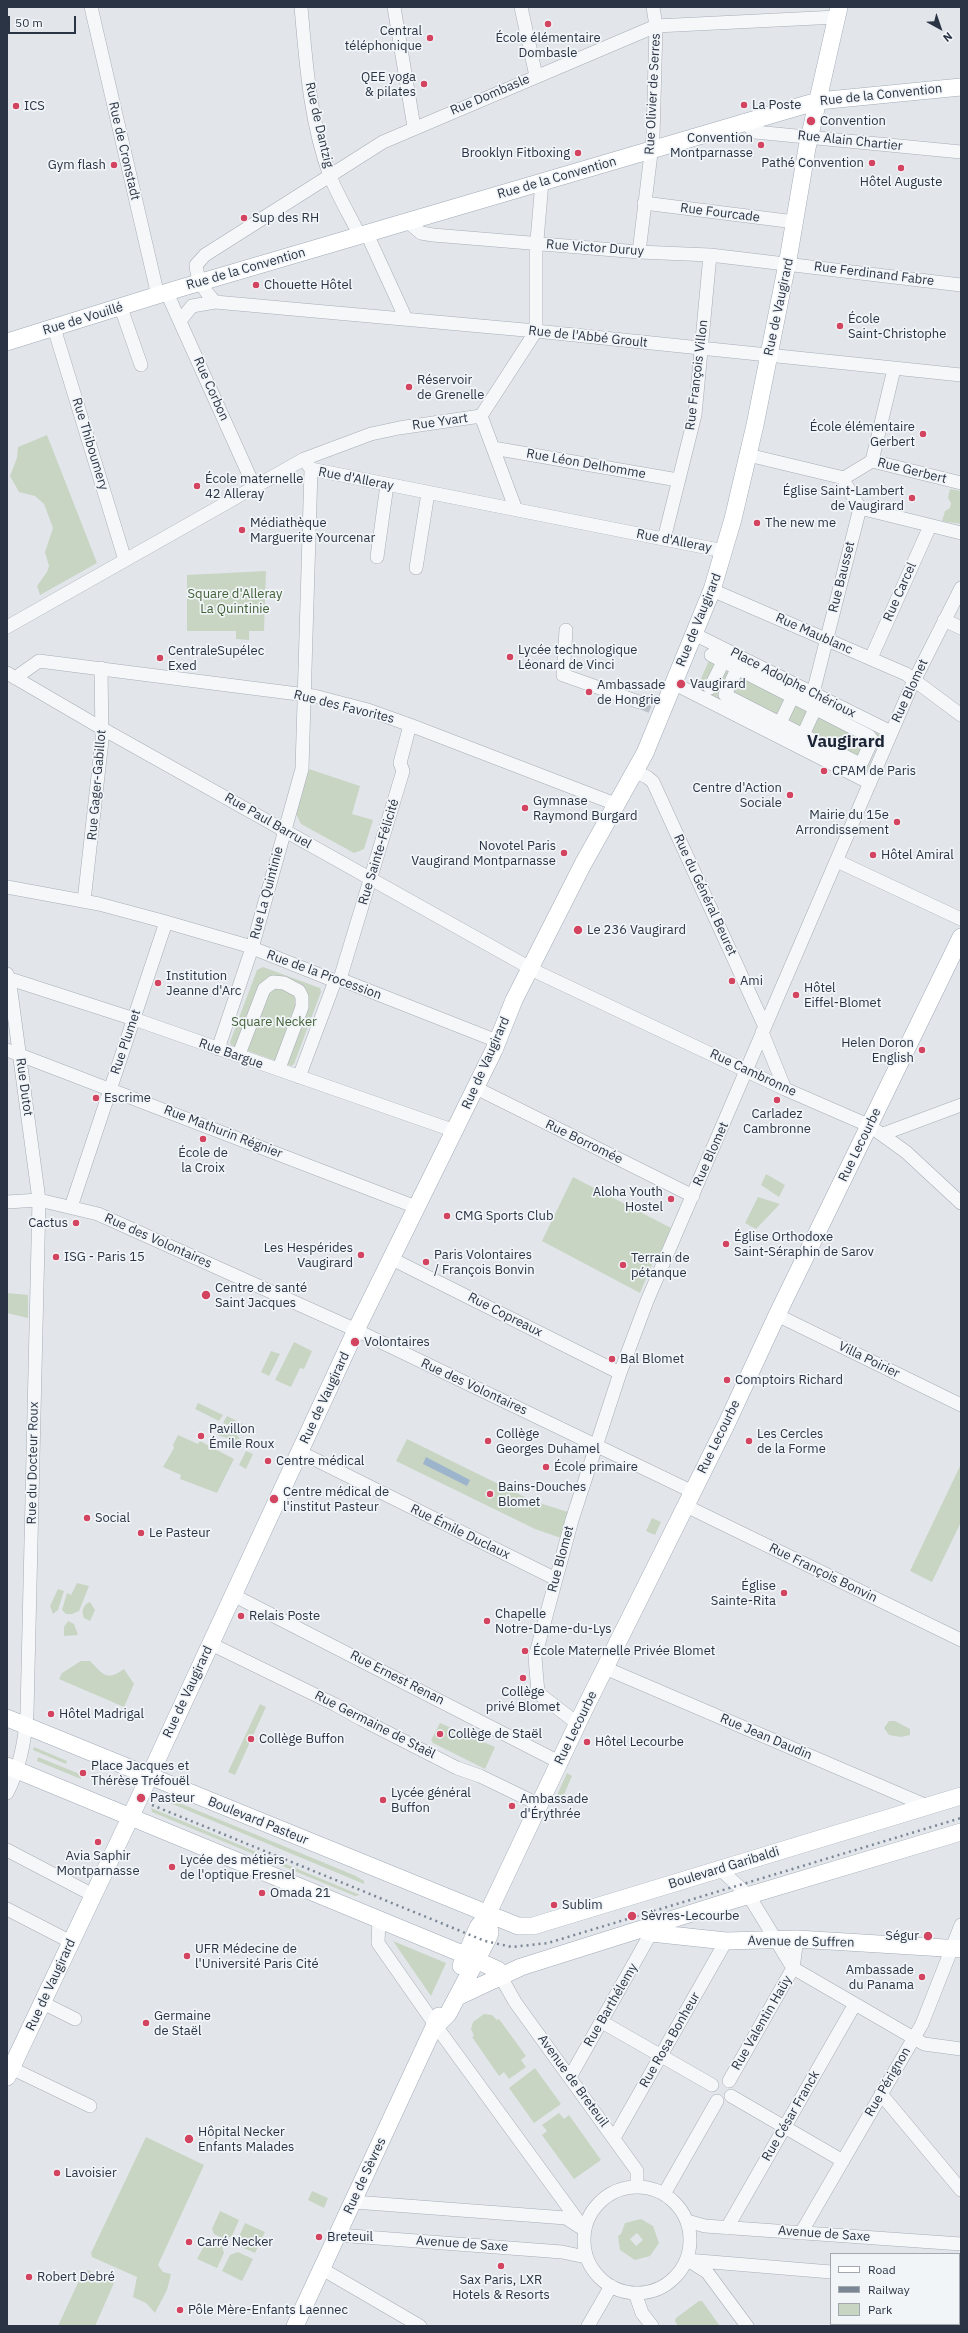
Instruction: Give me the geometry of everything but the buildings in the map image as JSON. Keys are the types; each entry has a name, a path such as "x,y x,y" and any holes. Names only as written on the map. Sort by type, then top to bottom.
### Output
{"main road":[{"name":"Rue de Vaugirard","path":"11,2063 43,2003 390,1258 476,1088 497,1041 505,1018 583,864 636,772 658,709 673,683 712,590 724,551 748,455 787,264 810,137 838,12"},
{"name":"Rue de la Convention","path":"162,294 743,121 818,101 961,87"},
{"name":"Rue de Vouillé","path":"7,342 121,308 162,294"},
{"name":"Rue Lecourbe","path":"487,1915 777,1315 877,1130 961,937"},
{"name":"Boulevard Pasteur","path":"7,1718 487,1915"},
{"path":"12,1768 471,1958 498,1970 501,1977"},
{"name":"Boulevard Garibaldi","path":"487,1915 513,1925 532,1926 961,1796"},
{"path":"457,1997 521,1967 647,1931 749,1896 961,1832"},
{"name":"Rue de Sèvres","path":"295,2326 436,2026 471,1958 488,1938 490,1933 487,1915"},
{"name":"Rue de Sèvres","path":"436,2026 448,2014 457,1997 471,1958 478,1927 487,1915"},
{"name":"Avenue de Suffren","path":"647,1931 726,1940 774,1939 956,1949"}],"street":[{"name":"Rue de Cronstadt","path":"91,7 162,294"},
{"name":"Rue de Dantzig","path":"301,7 307,75 318,130 330,176 364,235 406,319"},
{"path":"394,7 414,127"},
{"path":"521,7 536,76"},
{"name":"Rue Olivier de Serres","path":"639,252 651,149 656,26 653,7"},
{"name":"Rue Dombasle","path":"201,282 196,265 205,255 383,142 414,127 656,26 838,12"},
{"name":"Rue Alain Chartier","path":"743,121 755,132 961,152"},
{"path":"481,416 536,331 536,252 538,244 542,182"},
{"name":"Rue Fourcade","path":"644,203 795,222"},
{"name":"Rue Victor Duruy","path":"407,221 421,233 639,252 710,255 787,264"},
{"name":"Rue François Villon","path":"664,539 695,415 700,348 710,255"},
{"name":"Rue Ferdinand Fabre","path":"787,264 961,285"},
{"path":"201,282 207,295 215,302"},
{"name":"Rue Corbon","path":"162,294 180,321 254,486"},
{"name":"Rue de l'Abbé Groult","path":"180,321 192,306 215,302 536,331 961,375"},
{"path":"121,308 141,365"},
{"name":"Rue Thiboumery","path":"54,328 126,560"},
{"path":"872,461 894,369"},
{"name":"Rue Yvart","path":"307,464 371,434 399,428 481,416 516,510"},
{"name":"Rue Léon Delhomme","path":"493,448 678,480"},
{"path":"748,455 844,478 844,484 860,508 961,534"},
{"name":"Rue Gerbert","path":"844,478 872,461 961,483"},
{"name":"Rue d'Alleray","path":"7,627 254,486 307,464 387,485 724,551"},
{"name":"Rue La Quintinie","path":"218,1049 252,948 302,769 305,694 307,464"},
{"path":"377,557 387,485"},
{"path":"416,568 428,493"},
{"name":"Rue Bausset","path":"790,730 827,639 860,508"},
{"name":"Rue Carcel","path":"871,658 930,526"},
{"name":"Rue Blomet","path":"578,1724 538,1693 535,1657 595,1444 647,1301 870,783 877,756 891,732 914,679 961,588"},
{"name":"Rue Maublanc","path":"712,590 871,658 914,679 961,715"},
{"path":"944,620 961,628"},
{"path":"566,630 563,675 639,702"},
{"name":"Place Adolphe Chérioux","path":"694,634 803,697 891,732"},
{"path":"711,655 737,669 803,697 815,709 870,736 877,756 858,763 790,730 705,685 723,662"},
{"name":"Rue des Favorites","path":"11,675 39,661 305,694 368,710 618,805"},
{"name":"Rue Gager-Gabillot","path":"84,901 103,729 101,668"},
{"path":"725,695 737,669"},
{"name":"Rue Paul Barruel","path":"11,675 103,729 530,967"},
{"path":"673,683 870,783"},
{"path":"790,730 807,721 815,709"},
{"name":"Rue Sainte-Félicité","path":"299,1078 338,980 371,879 403,772 400,762 410,725"},
{"name":"Rue du Général Beuret","path":"636,772 647,776 653,782 764,1029 785,1089"},
{"path":"837,860 961,920"},
{"name":"Rue de la Procession","path":"7,887 84,901 166,922 252,948 497,1041"},
{"name":"Rue Plumet","path":"71,1207 166,922"},
{"name":"Rue Cambronne","path":"530,967 785,1089 877,1130 961,1203"},
{"name":"Rue Bargue","path":"7,977 134,1019 299,1078 455,1131"},
{"name":"Rue Dutot","path":"7,977 20,1055 39,1200"},
{"path":"241,1049 264,989 273,982 289,981 301,994 303,1003 281,1063"},
{"name":"Rue Mathurin Régnier","path":"7,1050 416,1207"},
{"name":"Rue Borromée","path":"476,1088 693,1196"},
{"path":"877,1130 961,1105"},
{"name":"Rue des Volontaires","path":"7,1202 39,1200 98,1214 356,1330 595,1444 689,1499"},
{"name":"Rue du Docteur Roux","path":"26,1726 39,1200"},
{"name":"Rue Copreaux","path":"390,1258 620,1373"},
{"name":"Villa Poirier","path":"777,1315 961,1405"},
{"name":"Rue Émile Duclaux","path":"300,1452 556,1579"},
{"name":"Rue François Bonvin","path":"689,1499 961,1640"},
{"name":"Rue Ernest Renan","path":"233,1595 560,1762"},
{"name":"Rue Germaine de Staël","path":"210,1644 336,1705 457,1768 480,1776 540,1805"},
{"name":"Rue Jean Daudin","path":"606,1668 927,1806"},
{"path":"7,1793 12,1768 26,1726"},
{"path":"7,1850 93,1895"},
{"path":"720,1869 749,1896 793,1968 924,2044 961,2049"},
{"path":"7,1909 71,1942"},
{"path":"379,1919 378,1942 436,2026 584,2229"},
{"name":"Rue Pérignon","path":"801,2233 922,2024 956,1949 961,1925"},
{"name":"Rue Barthélemy","path":"570,2077 602,2022 647,1931"},
{"name":"Rue Rosa Bonheur","path":"614,2138 726,1940"},
{"name":"Rue Valentin Haüy","path":"729,2081 793,1968 797,1940"},
{"name":"Avenue de Breteuil","path":"501,1977 515,2002 637,2171 637,2187"},
{"path":"43,2003 75,2019"},
{"name":"Rue César Franck","path":"728,2228 855,2004"},
{"path":"602,2022 712,2085"},
{"path":"11,2063 90,2106"},
{"path":"718,2079 729,2081 733,2089 731,2096 724,2101 717,2101 711,2094 712,2085 718,2079"},
{"path":"881,2094 961,2190"},
{"path":"731,2096 843,2161"},
{"path":"664,2194 717,2101"},
{"path":"637,2187 651,2189 664,2194 678,2206 687,2221 690,2241 687,2260 679,2272 664,2286 650,2291 635,2293 611,2286 600,2278 586,2257 583,2245 584,2229 591,2214 603,2200 622,2190 637,2187"},
{"path":"548,2216 556,2207 561,2196"},
{"path":"354,2202 566,2218 584,2229"},
{"name":"Avenue de Saxe","path":"687,2221 705,2226 728,2228 961,2244"},
{"name":"Avenue de Saxe","path":"338,2235 562,2252 586,2257"},
{"path":"687,2260 830,2272"},
{"path":"687,2260 707,2272 747,2326"},
{"path":"716,2283 717,2272 724,2264"},
{"path":"322,2269 420,2326"},
{"path":"588,2326 611,2286"},
{"path":"635,2293 642,2313 652,2326"}],"green space":[{"path":"47,435 97,563 40,595 37,586 47,572 49,566 45,552 53,528 44,504 35,496 19,492 10,476 17,458 18,447"},
{"path":"950,489 961,491 961,524 942,521 945,511 950,508 951,503 948,498"},
{"name":"Square d'Alleray La Quintinie","path":"266,571 264,631 249,631 249,640 236,639 236,631 187,631 187,575"},
{"path":"716,652 881,735 866,773 700,690 698,686 712,653"},
{"path":"309,769 360,786 352,814 373,820 364,849 354,853 301,824 296,814"},
{"name":"Square Necker","path":"263,967 320,988 321,992 294,1064 291,1066 231,1045 230,1042 257,970"},
{"path":"766,1174 785,1185 779,1197 761,1185"},
{"path":"573,1177 671,1228 658,1258 655,1257 640,1293 542,1241"},
{"path":"758,1197 780,1204 756,1229 745,1223"},
{"path":"7,1293 28,1295 28,1318 7,1313"},
{"path":"294,1342 312,1351 304,1369 300,1368 291,1387 275,1380"},
{"path":"271,1351 280,1354 269,1376 261,1372"},
{"path":"198,1403 223,1415 219,1421 195,1409"},
{"path":"227,1416 243,1424 240,1431 223,1423"},
{"path":"221,1428 237,1435 242,1443 218,1435"},
{"path":"178,1435 198,1444 200,1441 234,1459 217,1493 180,1479 181,1475 163,1467 174,1448 173,1445"},
{"name":"Bains-Douches Blomet","path":"407,1439 533,1501 568,1512 561,1538 535,1529 396,1461"},
{"path":"246,1451 253,1454 246,1469 239,1465"},
{"path":"961,1464 961,1522 932,1582 910,1571"},
{"path":"652,1518 661,1522 655,1535 646,1531"},
{"path":"77,1583 89,1586 79,1611 72,1614 66,1614 62,1610 67,1593 71,1595"},
{"path":"58,1589 64,1591 58,1610 53,1614 50,1606"},
{"path":"90,1602 95,1610 90,1621 84,1618 83,1608"},
{"path":"68,1621 74,1624 78,1635 64,1636 64,1627"},
{"path":"81,1661 90,1661 102,1673 109,1676 124,1669 134,1684 124,1707 59,1679 62,1673"},
{"path":"260,1704 266,1707 235,1775 228,1772"},
{"path":"889,1721 895,1721 910,1729 910,1735 901,1737 889,1735 884,1728"},
{"path":"440,1723 495,1747 485,1769 433,1743 431,1740"},
{"path":"34,1747 67,1761 66,1764 33,1750"},
{"path":"38,1757 82,1775 81,1779 37,1761"},
{"path":"567,1773 572,1776 563,1797 557,1795"},
{"path":"172,1800 356,1876 364,1881 364,1884 170,1803"},
{"path":"151,1808 360,1895 355,1896 152,1812"},
{"path":"393,1941 446,1963 431,1996"},
{"path":"484,2014 492,2015 497,2020 499,2019 526,2056 521,2060 526,2067 509,2079 504,2072 499,2076 472,2037 474,2036 471,2029 473,2022"},
{"path":"535,2068 561,2104 534,2123 509,2088"},
{"path":"559,2113 564,2119 569,2115 601,2160 574,2179 542,2135 547,2131 542,2125"},
{"path":"146,2137 204,2165 158,2265 163,2272 171,2274 167,2290 155,2313 146,2303 133,2297 137,2277 92,2257 91,2253"},
{"path":"312,2191 328,2198 324,2208 308,2200"},
{"path":"220,2211 239,2220 232,2236 224,2239 214,2234 212,2229"},
{"path":"641,2219 653,2226 659,2243 650,2256 635,2260 620,2250 618,2236 621,2234 625,2223","holes":["637,2233 643,2240 636,2246 630,2239"]},
{"path":"245,2223 265,2232 255,2253 241,2247 238,2239"},
{"path":"211,2240 221,2244 224,2253 217,2268 197,2259 206,2242"},
{"path":"238,2252 253,2259 242,2281 222,2271 230,2255"},
{"path":"88,2270 114,2283 95,2326 58,2326 83,2272"},
{"path":"699,2301 702,2301 720,2326 678,2326 675,2321 676,2318"}],"water":[{"path":"426,1457 470,1480 467,1486 423,1464"}],"tunnel":[{"path":"639,702 654,708"}],"railway":[{"path":"152,1805 485,1941 512,1947 548,1943 961,1818"}],"place":[{"name":"École élémentaire Dombasle","path":"548,24"},
{"name":"Central téléphonique","path":"430,38"},
{"name":"QEE yoga & pilates","path":"424,84"},
{"name":"La Poste","path":"744,105"},
{"name":"ICS","path":"16,106"},
{"name":"Convention","path":"811,121"},
{"name":"Convention Montparnasse","path":"761,145"},
{"name":"Brooklyn Fitboxing","path":"578,153"},
{"name":"Pathé Convention","path":"872,163"},
{"name":"Gym flash","path":"114,165"},
{"name":"Hôtel Auguste","path":"901,168"},
{"name":"Sup des RH","path":"244,218"},
{"name":"Chouette Hôtel","path":"256,285"},
{"name":"École Saint-Christophe","path":"840,326"},
{"name":"Réservoir de Grenelle","path":"409,387"},
{"name":"École élémentaire Gerbert","path":"923,434"},
{"name":"École maternelle 42 Alleray","path":"197,486"},
{"name":"Église Saint-Lambert de Vaugirard","path":"912,498"},
{"name":"The new me","path":"757,523"},
{"name":"Médiathèque Marguerite Yourcenar","path":"242,530"},
{"name":"Lycée technologique Léonard de Vinci","path":"510,657"},
{"name":"CentraleSupélec Exed","path":"160,658"},
{"name":"Vaugirard","path":"681,684"},
{"name":"Ambassade de Hongrie","path":"589,692"},
{"name":"CPAM de Paris","path":"824,771"},
{"name":"Centre d'Action Sociale","path":"790,795"},
{"name":"Gymnase Raymond Burgard","path":"525,808"},
{"name":"Mairie du 15e Arrondissement","path":"897,822"},
{"name":"Novotel Paris Vaugirand Montparnasse","path":"564,853"},
{"name":"Hôtel Amiral","path":"873,855"},
{"name":"Le 236 Vaugirard","path":"578,930"},
{"name":"Ami","path":"732,981"},
{"name":"Institution Jeanne d'Arc","path":"158,983"},
{"name":"Hôtel Eiffel-Blomet","path":"796,995"},
{"name":"Helen Doron English","path":"922,1050"},
{"name":"Escrime","path":"96,1098"},
{"name":"Carladez Cambronne","path":"777,1100"},
{"name":"École de la Croix","path":"203,1139"},
{"name":"Aloha Youth Hostel","path":"671,1199"},
{"name":"CMG Sports Club","path":"447,1216"},
{"name":"Cactus","path":"76,1223"},
{"name":"Église Orthodoxe Saint-Séraphin de Sarov","path":"726,1244"},
{"name":"Les Hespérides Vaugirard","path":"361,1255"},
{"name":"ISG - Paris 15","path":"56,1257"},
{"name":"Paris Volontaires / François Bonvin","path":"426,1262"},
{"name":"Terrain de pétanque","path":"623,1265"},
{"name":"Centre de santé Saint Jacques","path":"206,1295"},
{"name":"Volontaires","path":"355,1342"},
{"name":"Bal Blomet","path":"612,1359"},
{"name":"Comptoirs Richard","path":"727,1380"},
{"name":"Pavillon Émile Roux","path":"201,1436"},
{"name":"Collège Georges Duhamel","path":"488,1441"},
{"name":"Les Cercles de la Forme","path":"749,1441"},
{"name":"Centre médical","path":"268,1461"},
{"name":"École primaire","path":"546,1467"},
{"name":"Bains-Douches Blomet","path":"490,1494"},
{"name":"Centre médical de l'institut Pasteur","path":"274,1499"},
{"name":"Social","path":"87,1518"},
{"name":"Le Pasteur","path":"141,1533"},
{"name":"Église Sainte-Rita","path":"784,1593"},
{"name":"Relais Poste","path":"241,1616"},
{"name":"Chapelle Notre-Dame-du-Lys","path":"487,1621"},
{"name":"École Maternelle Privée Blomet","path":"525,1651"},
{"name":"Collège privé Blomet","path":"523,1678"},
{"name":"Hôtel Madrigal","path":"51,1714"},
{"name":"Collège de Staël","path":"440,1734"},
{"name":"Collège Buffon","path":"251,1739"},
{"name":"Hôtel Lecourbe","path":"587,1742"},
{"name":"Place Jacques et Thérèse Tréfouël","path":"83,1773"},
{"name":"Pasteur","path":"141,1798"},
{"name":"Lycée général Buffon","path":"383,1800"},
{"name":"Ambassade d'Érythrée","path":"512,1806"},
{"name":"Avia Saphir Montparnasse","path":"98,1842"},
{"name":"Lycée des métiers de l'optique Fresnel","path":"172,1867"},
{"name":"Omada 21","path":"262,1893"},
{"name":"Sublim","path":"554,1905"},
{"name":"Sèvres-Lecourbe","path":"632,1916"},
{"name":"Ségur","path":"928,1936"},
{"name":"UFR Médecine de l'Université Paris Cité","path":"187,1956"},
{"name":"Ambassade du Panama","path":"922,1977"},
{"name":"Germaine de Staël","path":"146,2023"},
{"name":"Hôpital Necker Enfants Malades","path":"189,2139"},
{"name":"Lavoisier","path":"57,2173"},
{"name":"Breteuil","path":"319,2237"},
{"name":"Carré Necker","path":"189,2242"},
{"name":"Sax Paris, LXR Hotels & Resorts","path":"501,2266"},
{"name":"Robert Debré","path":"29,2277"},
{"name":"Pôle Mère-Enfants Laennec","path":"180,2310"}],"district":[{"name":"Vaugirard","path":"846,742"}]}
